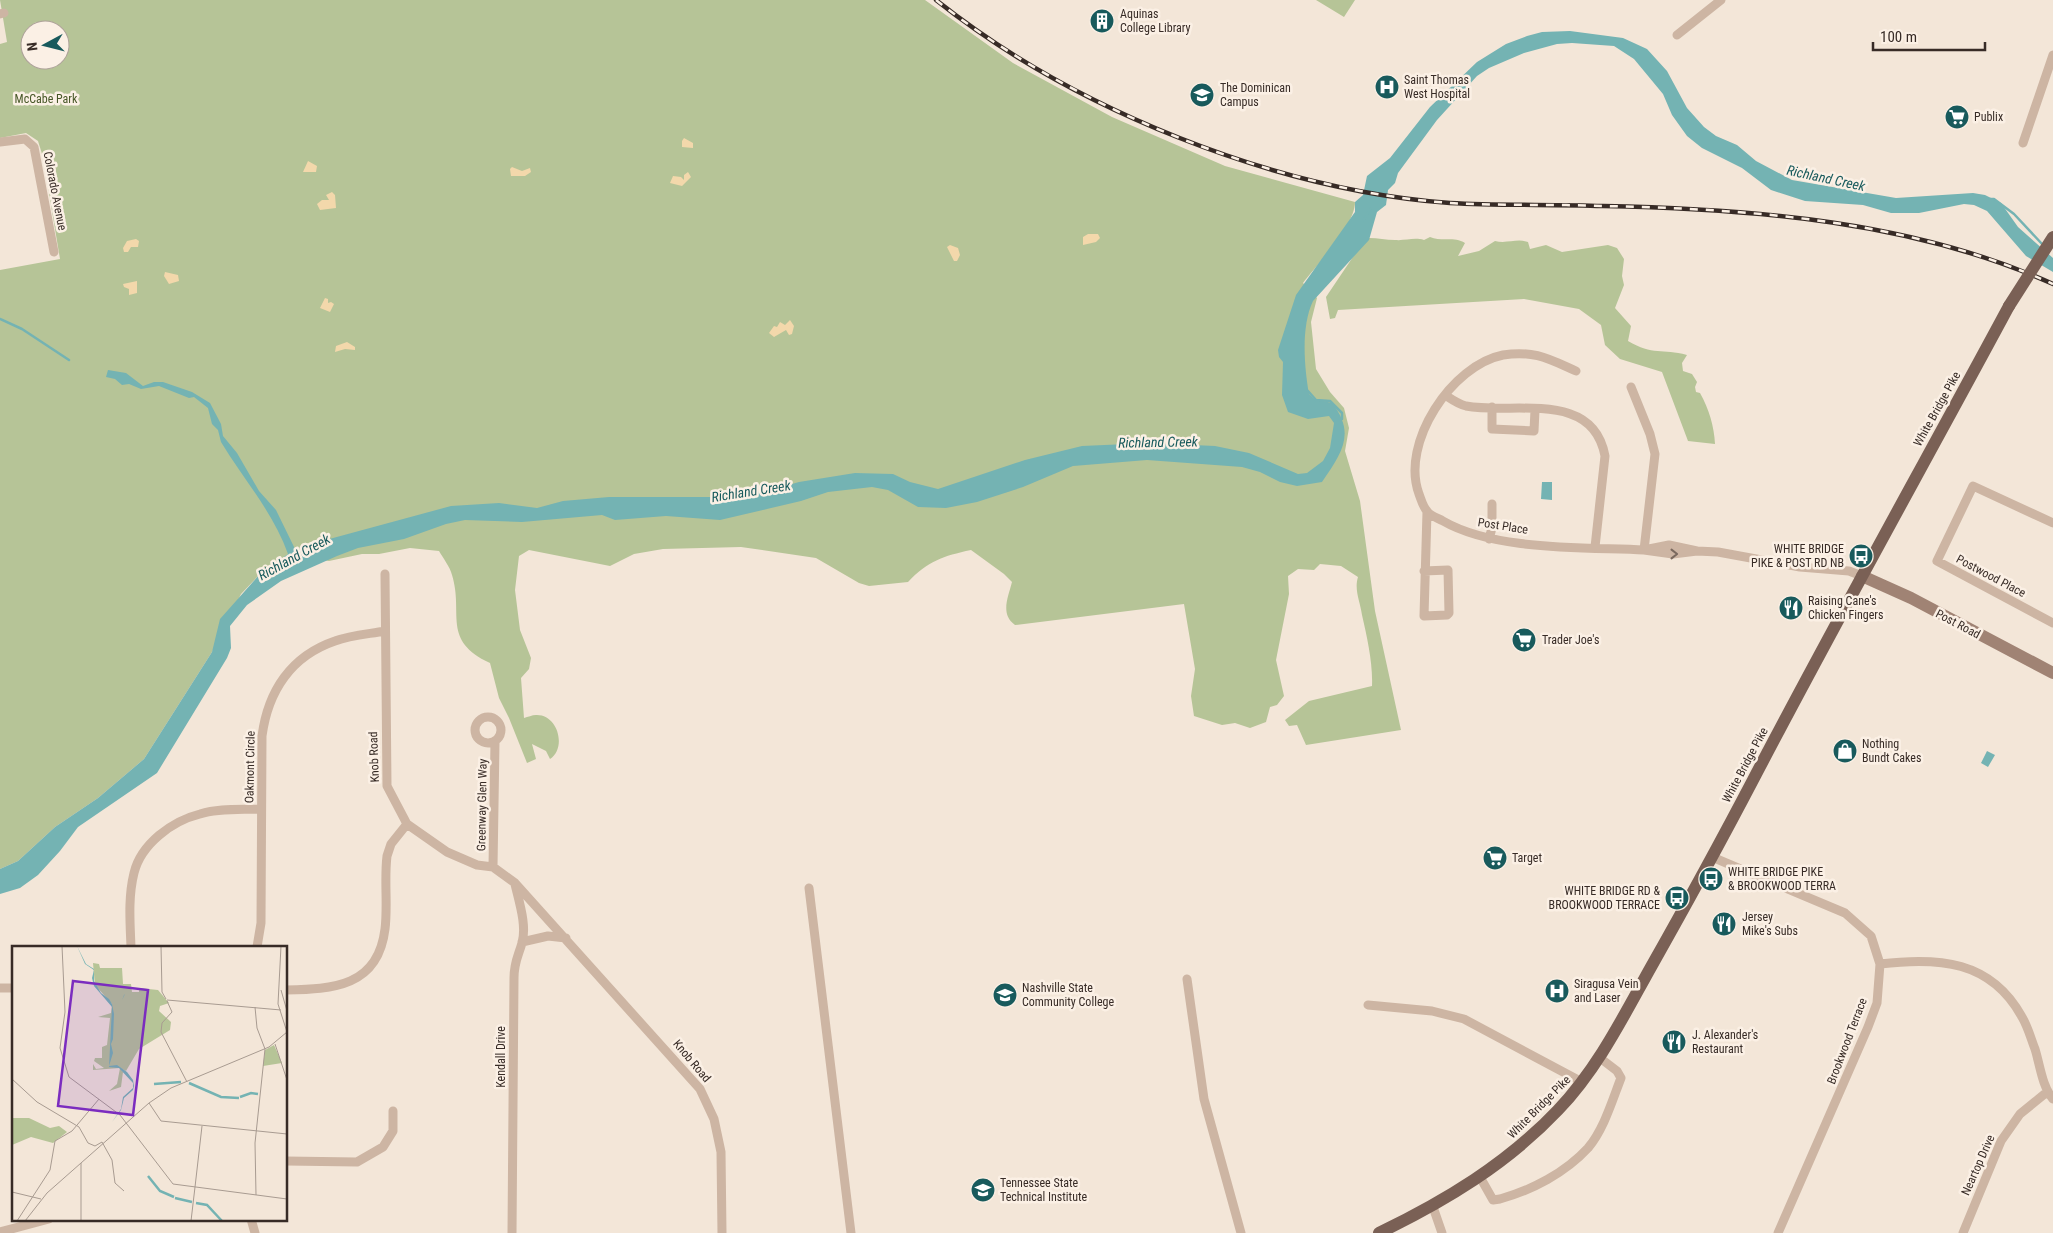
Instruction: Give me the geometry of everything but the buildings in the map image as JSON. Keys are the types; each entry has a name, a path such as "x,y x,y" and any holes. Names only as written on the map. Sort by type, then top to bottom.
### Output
{"main road":[{"name":"White Bridge Pike","path":"1379,1233 1433,1207 1480,1177 1517,1149 1558,1111 1600,1058 1712,857 1862,576 2010,306 2053,236"}],"street":[{"path":"1678,35 1721,0"},
{"path":"2023,143 2053,54"},
{"name":"Colorado Avenue","path":"0,142 25,139 32,143 37,157 54,252"},
{"path":"1424,571 1448,570 1449,613 1447,615 1424,616 1424,571 1427,512 1417,489 1415,459 1428,421 1445,395 1477,366 1502,355 1538,354 1576,371"},
{"path":"1631,387 1650,434 1655,454 1644,550"},
{"path":"1445,395 1466,406 1535,410 1575,415 1588,422 1601,442 1605,463 1595,548"},
{"path":"1492,407 1492,429 1534,431 1535,410"},
{"name":"Postwood Place","path":"2053,522 1973,486 1937,561 2053,623"},
{"path":"1488,539 1492,504"},
{"name":"Post Place","path":"1427,512 1462,531 1488,539 1644,550 1669,545 1697,551 1740,555 1800,567 1849,571 1862,576"},
{"name":"Knob Road","path":"385,574 387,786 407,824 447,852 478,865 493,867 515,884 566,938 700,1089 714,1118 721,1152 722,1233"},
{"name":"Post Road","path":"1862,576 1910,598 2053,673"},
{"name":"Oakmont Circle","path":"257,946 261,923 262,736 265,715 276,687 308,654 321,646 338,640 385,632"},
{"name":"Greenway Glen Way","path":"493,867 495,742"},
{"path":"131,946 130,902 134,872 142,855 151,844 173,825 199,814 218,810 262,809"},
{"path":"288,990 338,986 355,980 376,961 385,930 387,856 391,844 407,824"},
{"name":"Brookwood Terrace","path":"1712,857 1845,913 1871,936 1880,964 1877,1003 1868,1027 1778,1233"},
{"name":"Kendall Drive","path":"512,1233 514,978 515,960 522,942 523,919 515,884"},
{"path":"809,888 850,1233"},
{"path":"522,942 548,936 566,938"},
{"path":"1880,964 1912,960 1952,963 1976,970 2002,990 2023,1018 2050,1096"},
{"path":"1187,979 1204,1099 1241,1233"},
{"path":"1368,1005 1432,1011 1464,1019 1582,1082"},
{"path":"1480,1177 1493,1200 1500,1199 1545,1182 1588,1147 1608,1113 1621,1078 1617,1071 1600,1058"},
{"name":"Neartop Drive","path":"1963,1233 2000,1141 2020,1114 2050,1096"},
{"path":"288,1161 357,1162 383,1147 393,1131 393,1111"},
{"path":"1433,1207 1442,1233"},
{"path":"0,1232 45,1220"},
{"path":"251,1220 255,1233"},
{"path":"34,1223 34,1233"}],"green space":[{"name":"McCabe Park","path":"0,0 925,0 1013,63 1112,117 1225,166 1355,202 1349,222 1342,233 1303,283 1317,298 1311,322 1316,369 1330,392 1344,408 1349,428 1345,451 1360,501 1375,611 1401,730 1306,745 1297,725 1289,726 1285,720 1309,701 1372,686 1372,668 1357,591 1358,577 1341,566 1320,564 1314,570 1298,569 1288,576 1289,594 1276,660 1284,696 1277,705 1270,707 1266,722 1250,728 1235,723 1222,725 1194,716 1191,696 1195,669 1184,604 1015,625 1010,621 1006,611 1012,582 971,550 936,560 922,569 908,582 869,586 859,583 816,558 741,547 663,549 634,554 610,566 529,550 519,556 515,590 520,630 531,658 529,669 521,678 524,718 536,715 544,716 555,726 559,740 555,754 550,759 546,751 532,744 536,759 527,763 499,698 490,663 465,645 460,635 457,625 455,589 452,575 439,551 410,548 379,554 362,554 329,561 296,556 259,575 241,594 212,652 144,759 98,798 55,827 18,861 0,869 0,270 60,259 43,157 38,141 26,133 0,138 0,44 7,42"},
{"path":"1316,0 1355,0 1344,17"},
{"path":"1430,237 1457,240 1465,243 1458,256 1479,251 1495,241 1524,241 1528,242 1530,249 1546,245 1562,252 1608,245 1617,248 1624,259 1622,276 1624,285 1615,308 1631,326 1628,341 1644,349 1687,355 1682,363 1683,371 1692,374 1697,382 1696,392 1700,393 1706,405 1714,431 1715,444 1688,441 1662,372 1620,359 1605,345 1601,325 1579,309 1524,299 1338,310 1335,318 1330,319 1326,297 1359,248 1369,238 1424,240"}],"sand":[{"path":"684,138 693,143 693,148 682,147"},
{"path":"308,161 317,166 316,172 303,172"},
{"path":"512,167 522,171 530,168 531,172 525,176 511,176 510,169"},
{"path":"688,172 691,177 682,186 670,183 673,176 681,177 684,180 684,175"},
{"path":"332,192 335,195 336,208 320,210 317,204 322,200 329,200 326,195"},
{"path":"1088,234 1098,234 1100,238 1096,242 1083,245 1083,237"},
{"path":"136,239 139,241 138,247 131,247 128,252 124,252 123,248 127,241"},
{"path":"950,245 958,248 960,255 957,261 954,261 947,247"},
{"path":"165,272 178,275 179,281 169,284 164,276"},
{"path":"137,281 137,293 129,295 129,289 124,287 123,284"},
{"path":"325,298 328,299 328,303 334,304 330,312 320,308"},
{"path":"790,320 794,326 792,334 789,335 786,330 774,337 769,333 780,322 785,325"},
{"path":"347,342 355,347 355,350 345,349 335,352 336,346"}],"water":[{"path":"1570,31 1623,38 1647,49 1667,71 1687,108 1704,127 1716,136 1737,145 1756,161 1792,180 1896,198 1973,193 1985,195 2001,203 2018,227 2053,258 2053,272 2026,256 1987,211 1974,205 1964,204 1919,213 1891,213 1863,205 1805,201 1771,190 1742,168 1702,148 1687,136 1672,115 1663,94 1634,59 1614,46 1572,43 1557,44 1524,53 1489,68 1477,76 1437,120 1398,173 1395,183 1388,190 1386,205 1377,212 1369,240 1313,301 1309,311 1305,334 1305,359 1309,394 1314,399 1332,403 1339,414 1345,434 1340,452 1322,482 1297,486 1280,482 1260,472 1242,467 1147,460 1073,466 1023,487 977,502 946,508 918,507 888,490 872,487 828,492 801,501 720,520 666,516 615,520 602,515 522,522 465,520 446,524 404,539 358,548 281,581 247,605 230,626 231,648 227,658 157,773 78,827 60,851 38,875 20,888 0,894 0,869 18,861 55,827 98,798 144,759 212,652 220,619 259,575 288,554 266,510 221,442 218,430 212,424 208,408 194,397 189,398 159,386 141,389 129,384 122,385 115,379 106,377 108,370 126,373 143,386 154,382 163,382 192,392 210,403 221,424 223,436 237,453 259,491 276,510 296,551 311,544 451,506 499,503 537,508 563,501 609,497 712,497 771,490 799,482 855,473 893,474 910,482 938,489 1025,460 1082,446 1150,443 1215,446 1249,453 1298,474 1307,473 1323,461 1330,448 1334,423 1329,416 1308,419 1288,412 1282,395 1283,362 1279,357 1278,350 1296,295 1355,212 1355,202 1363,195 1367,176 1390,158 1430,107 1477,62 1506,44 1542,32"},
{"path":"1542,482 1552,482 1552,500 1541,499"},
{"path":"1987,751 1995,755 1988,767 1981,763"}],"waterway":[{"name":"Richland Creek","path":"1990,199 1994,199 2014,214 2043,245"},
{"name":"Richland Creek","path":"1364,220 1370,209"},
{"path":"0,319 22,329 69,360"},
{"name":"Richland Creek","path":"1308,391 1316,400 1330,401 1342,413 1342,419"}],"railway":[{"path":"936,0 990,39 1049,76 1112,109 1178,138 1246,162 1315,181 1383,195 1450,203 1584,205 1775,215 1889,232 1945,246 2000,263 2053,284"}],"place":[{"name":"Aquinas College Library","path":"1102,21"},
{"name":"Saint Thomas West Hospital","path":"1387,87"},
{"name":"The Dominican Campus","path":"1202,95"},
{"name":"Publix","path":"1957,117"},
{"name":"WHITE BRIDGE PIKE & POST RD NB","path":"1861,556"},
{"name":"Raising Cane's Chicken Fingers","path":"1791,608"},
{"name":"Trader Joe's","path":"1524,640"},
{"name":"Nothing Bundt Cakes","path":"1845,751"},
{"name":"Target","path":"1495,858"},
{"name":"WHITE BRIDGE PIKE & BROOKWOOD TERRA","path":"1711,879"},
{"name":"WHITE BRIDGE RD & BROOKWOOD TERRACE","path":"1677,898"},
{"name":"Jersey Mike's Subs","path":"1724,924"},
{"name":"Siragusa Vein and Laser","path":"1557,991"},
{"name":"Nashville State Community College","path":"1005,995"},
{"name":"J. Alexander's Restaurant","path":"1674,1042"},
{"name":"Tennessee State Technical Institute","path":"983,1190"}]}
